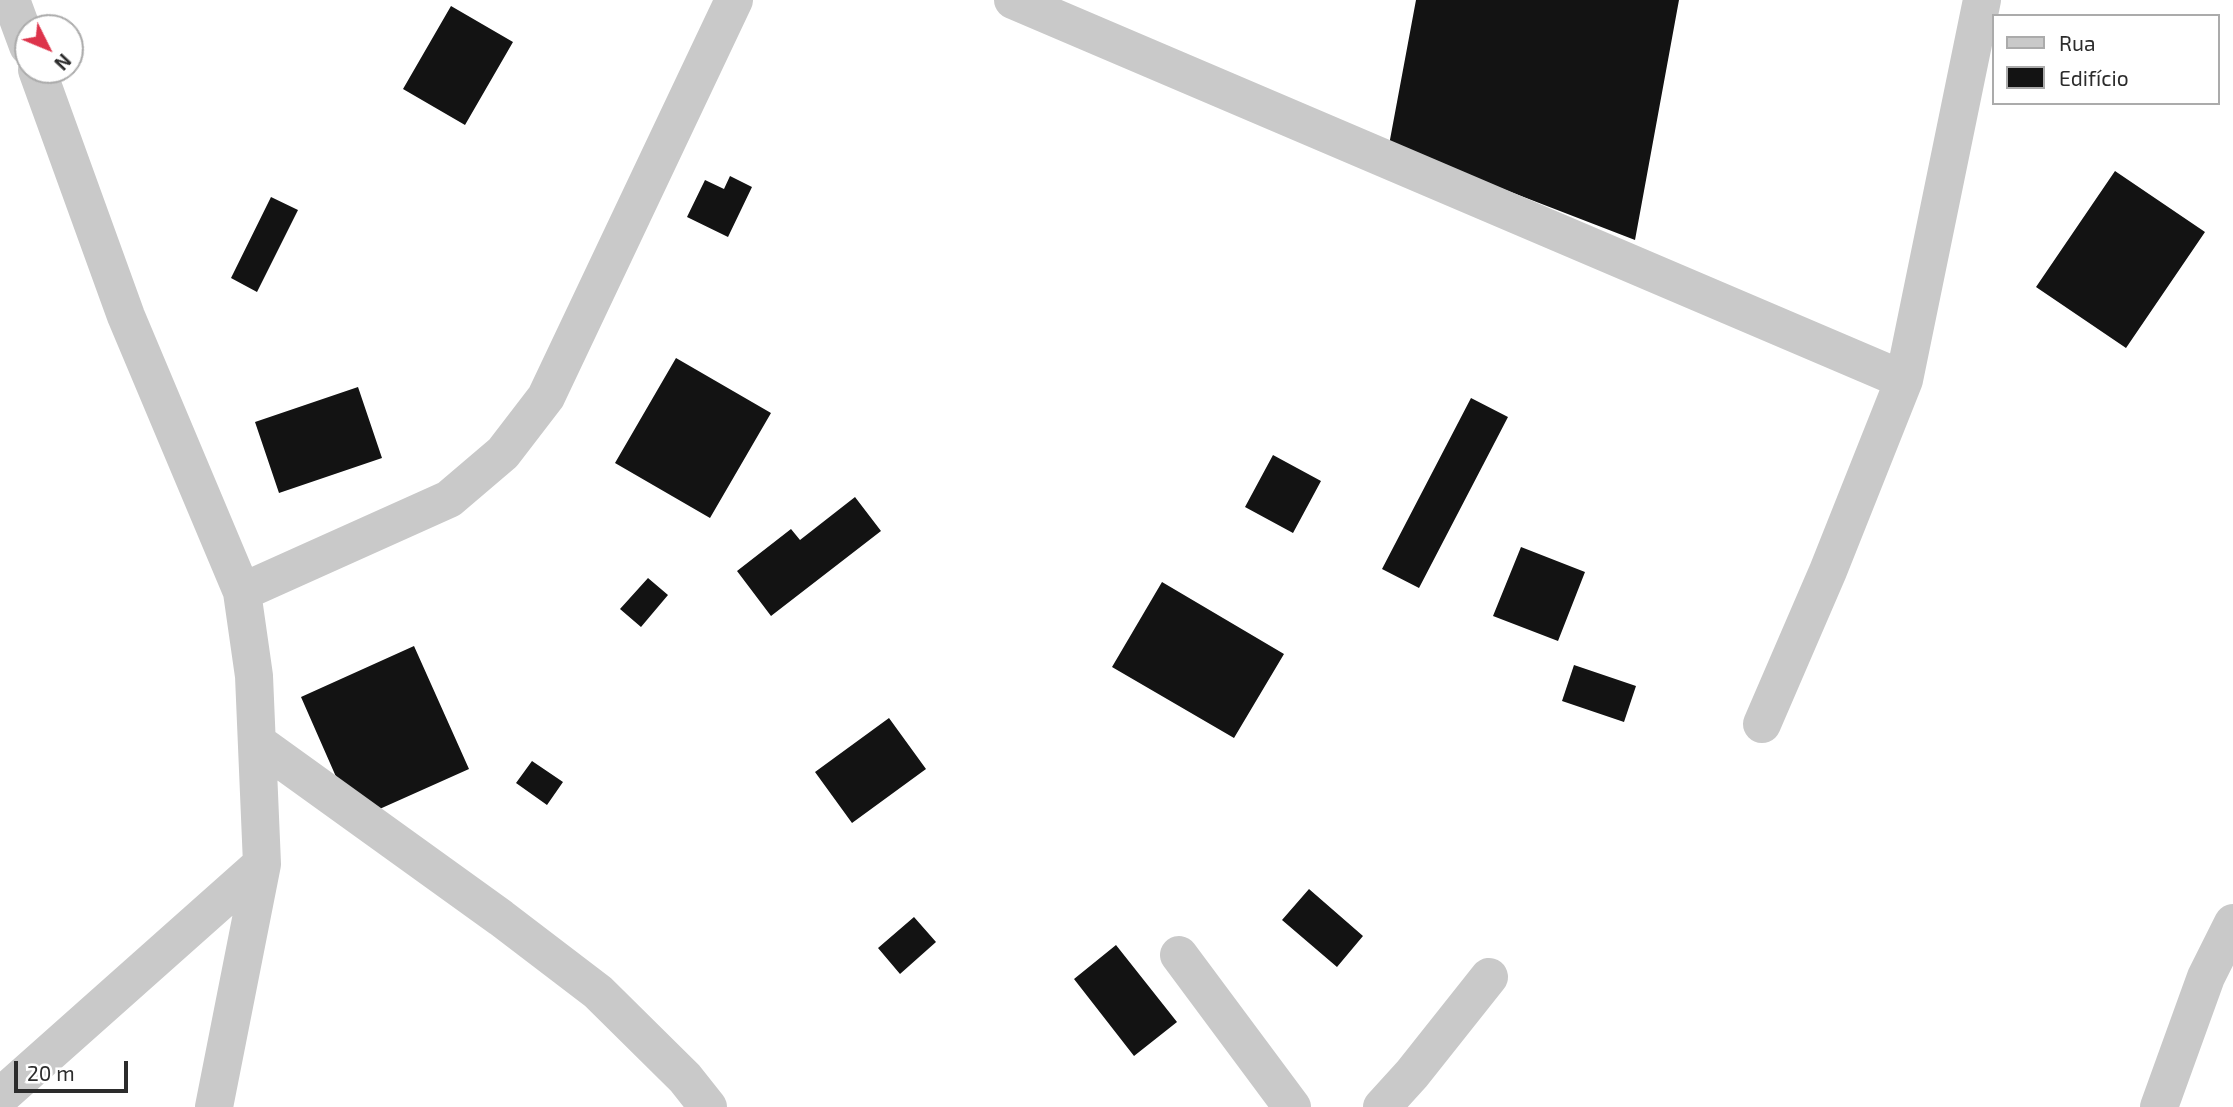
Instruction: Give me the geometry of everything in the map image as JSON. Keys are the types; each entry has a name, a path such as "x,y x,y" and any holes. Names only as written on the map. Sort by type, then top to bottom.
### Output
{"street":[{"path":"242,592 449,499 503,453 546,397 734,0"},
{"path":"1013,0 1903,380"},
{"path":"1762,724 1828,571 1903,380 1982,0"},
{"path":"42,84 127,316 242,592 254,676 262,864 214,1107"},
{"path":"258,743 501,918 598,992 685,1078 708,1107"},
{"path":"0,1097 262,864"},
{"path":"2159,1107 2206,976 2233,923"},
{"path":"1179,955 1292,1107"},
{"path":"1382,1107 1412,1074 1489,977"}],"building":[{"path":"1416,0 1679,0 1635,240 1389,145"},
{"path":"451,6 513,42 465,125 403,89"},
{"path":"2115,171 2205,232 2126,348 2036,287"},
{"path":"730,176 752,187 728,237 687,217 705,180 724,189"},
{"path":"271,197 298,210 257,292 231,278"},
{"path":"676,358 771,413 710,518 615,463"},
{"path":"358,387 382,458 279,493 255,422"},
{"path":"1471,398 1508,417 1419,588 1382,569"},
{"path":"1273,455 1321,481 1293,533 1245,507"},
{"path":"855,497 881,531 771,616 737,571 791,529 800,540"},
{"path":"1521,547 1585,572 1558,641 1493,616"},
{"path":"648,578 668,595 641,627 620,609"},
{"path":"1162,582 1284,654 1234,738 1112,667"},
{"path":"414,646 469,769 355,820 301,697"},
{"path":"1574,665 1636,686 1624,722 1562,701"},
{"path":"889,718 926,769 852,823 815,772"},
{"path":"532,761 563,782 547,805 516,783"},
{"path":"1309,889 1363,936 1337,967 1282,920"},
{"path":"914,917 936,942 900,974 878,948"},
{"path":"1116,945 1177,1022 1134,1056 1074,979"}]}
